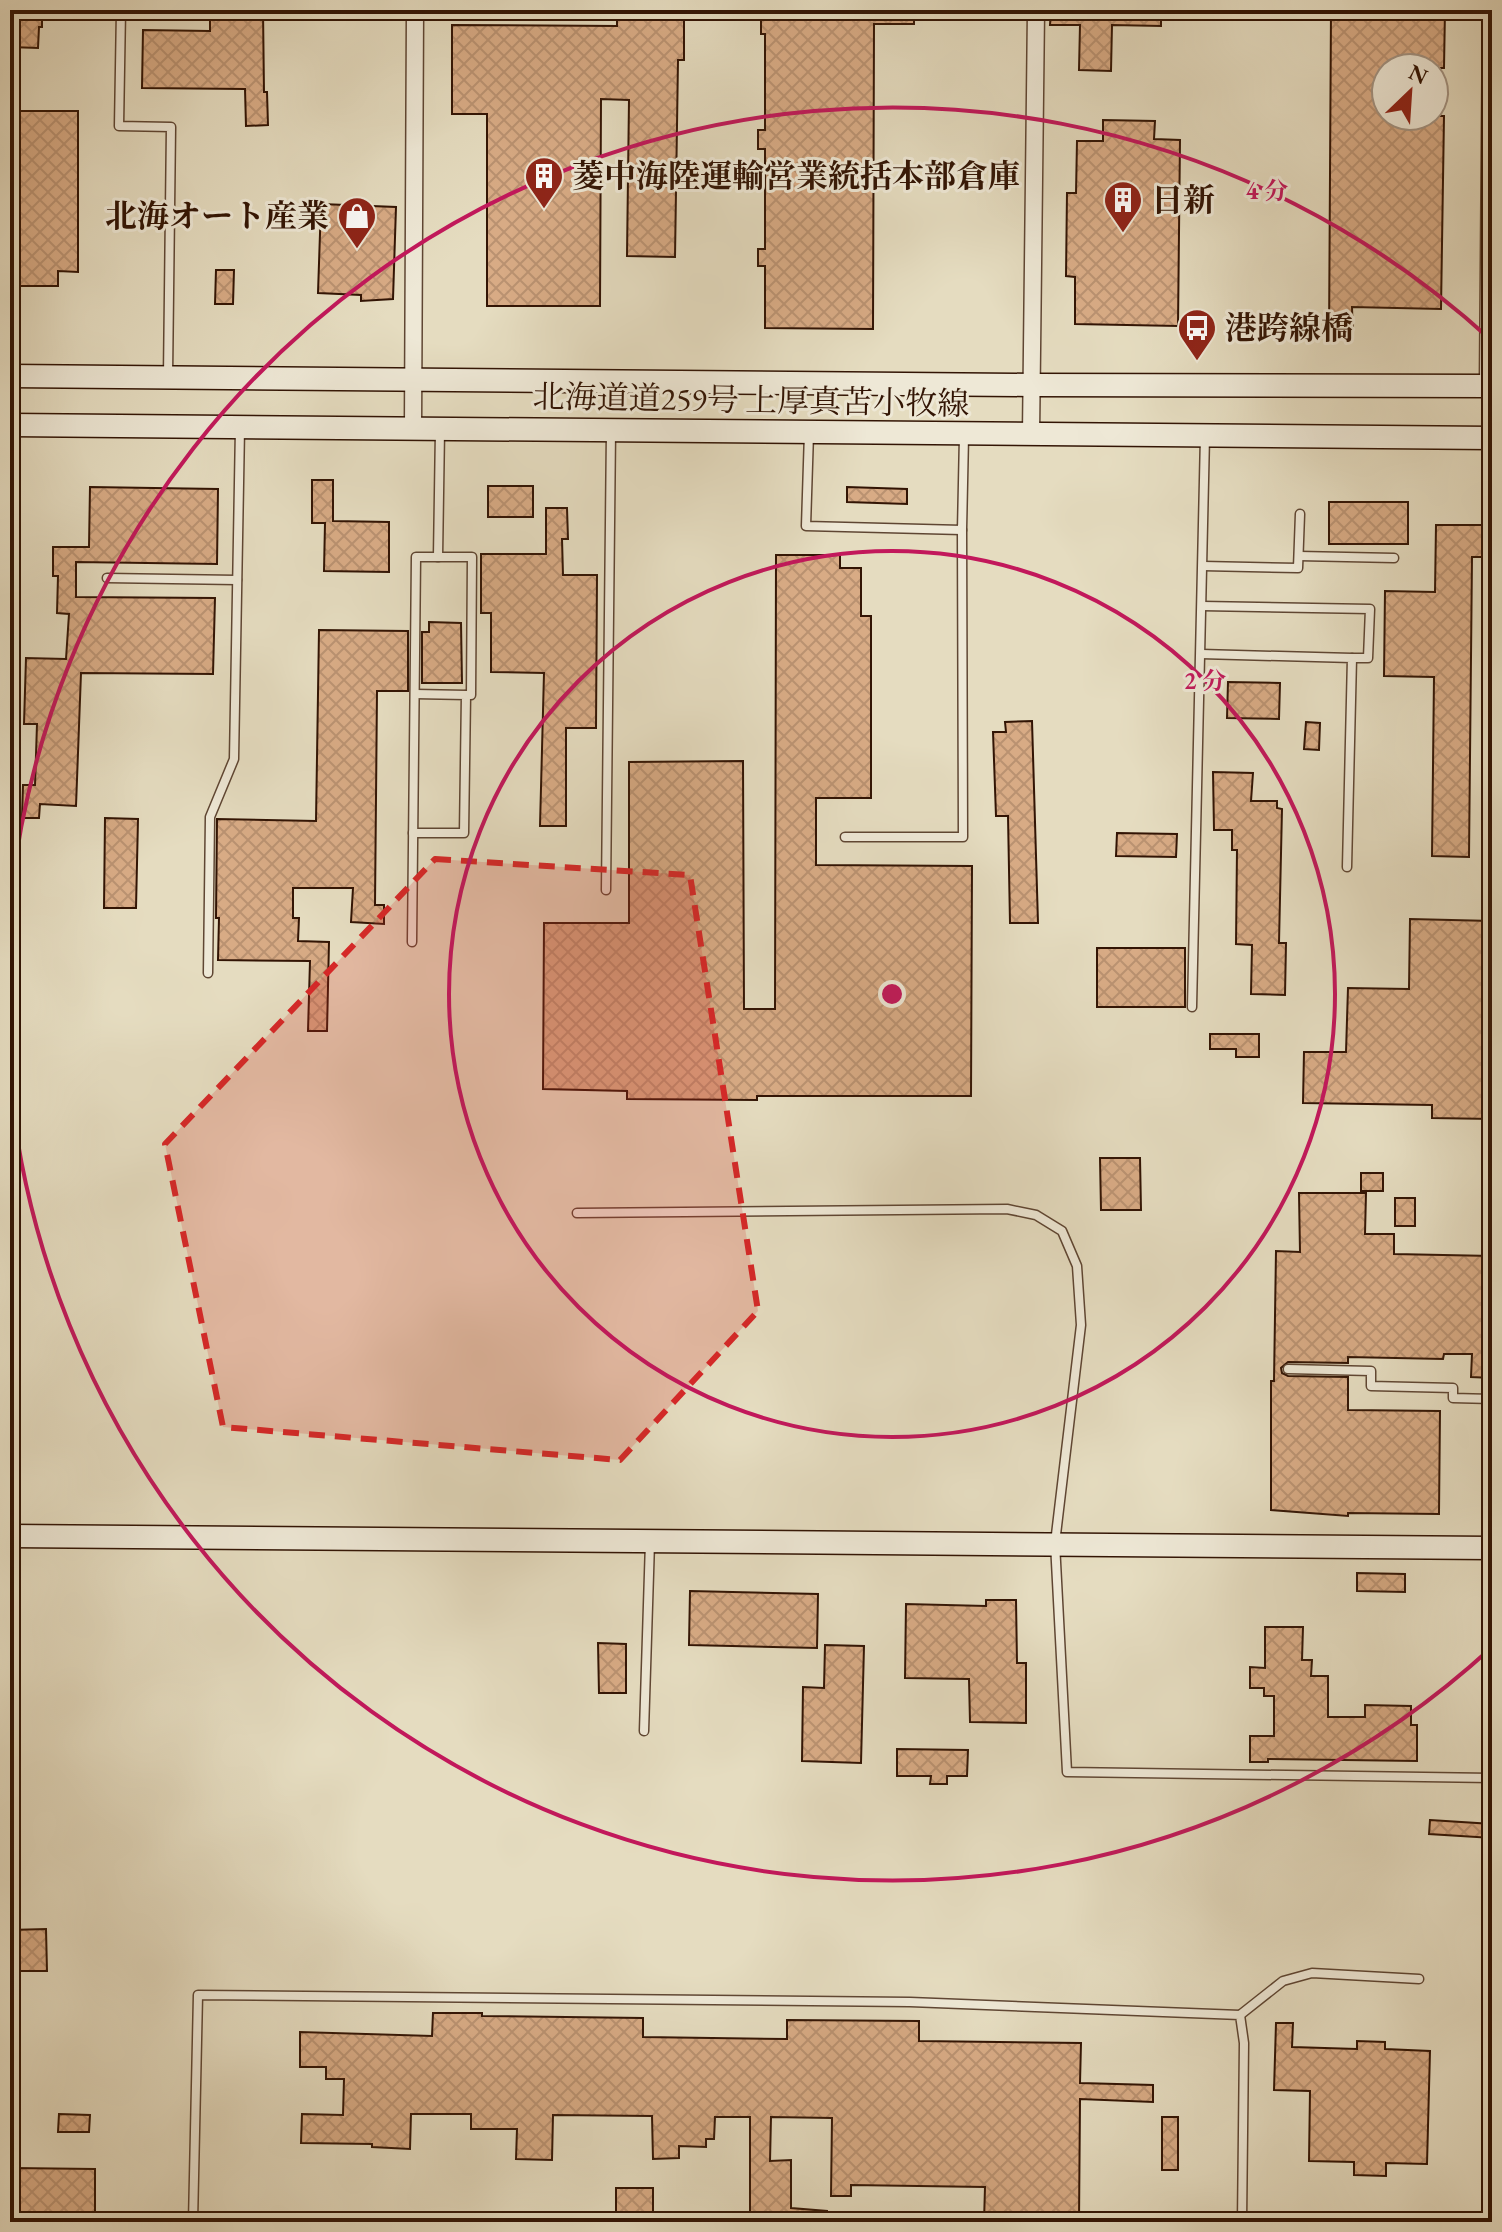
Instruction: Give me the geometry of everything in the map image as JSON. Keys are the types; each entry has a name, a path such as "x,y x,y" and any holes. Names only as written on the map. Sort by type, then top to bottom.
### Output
{"main road":[{"name":"北海道道259号 上厚真苫小牧線","path":"10,376 1488,386"},
{"name":"北海道道259号 上厚真苫小牧線","path":"12,425 1492,438"},
{"path":"10,1536 1492,1548"}],"street":[{"path":"413,429 415,10"},
{"path":"1031,434 1036,10"}],"lane":[{"path":"121,10 119,126 171,127 168,377"},
{"path":"1487,17 1488,386"},
{"path":"10,522 12,425"},
{"path":"208,973 210,817 234,759 240,427"},
{"path":"438,557 440,429"},
{"path":"606,890 611,431"},
{"path":"809,432 806,526 962,530"},
{"path":"845,837 963,837 964,434"},
{"path":"1192,1007 1205,436"},
{"path":"1203,566 1298,568 1300,514"},
{"path":"1299,556 1394,558"},
{"path":"412,942 416,557 472,557 471,695 415,694"},
{"path":"107,578 237,580"},
{"path":"1201,654 1368,658 1370,609 1202,606"},
{"path":"1347,867 1352,658"},
{"path":"413,833 464,833 466,695"},
{"path":"577,1213 1007,1209 1036,1215 1062,1231 1077,1266 1081,1325 1055,1543 1067,1772 1492,1778"},
{"path":"1288,1369 1371,1371 1371,1386 1453,1388 1453,1398 1492,1399"},
{"path":"644,1731 650,1541"},
{"path":"193,2222 198,1995 910,2002 1240,2015 1283,1981 1312,1973 1419,1979"},
{"path":"1240,2015 1244,2043 1242,2222"}],"highlighted area":[{"path":"435,859 690,875 758,1311 620,1460 223,1427 165,1144"}],"building":[{"path":"10,10 42,10 38,48 10,47"},
{"path":"210,10 263,10 264,92 267,92 268,125 246,126 245,89 142,88 143,30 210,31"},
{"name":"菱中海陸運輸営業統括本部倉庫","path":"617,10 684,11 684,60 678,60 675,257 627,256 629,100 601,99 600,306 487,306 487,114 452,114 452,25 617,26"},
{"path":"766,10 914,10 914,24 874,24 873,329 765,328 765,266 758,266 758,249 765,249 765,149 758,149 758,130 765,130 765,34 761,34 761,15 766,15"},
{"path":"1051,10 1161,10 1161,26 1112,25 1111,71 1079,70 1080,25 1050,25"},
{"path":"1331,10 1445,10 1444,52 1370,52 1370,132 1444,132 1441,309 1352,307 1353,339 1329,339"},
{"path":"10,111 78,111 78,272 58,271 58,286 10,286"},
{"name":"日新","path":"1103,120 1155,121 1154,139 1180,140 1178,326 1075,324 1075,277 1066,276 1067,193 1076,193 1077,141 1103,141"},
{"name":"北海オート産業","path":"321,204 396,207 393,299 361,301 361,295 318,293"},
{"path":"216,270 234,270 233,304 215,304"},
{"path":"312,480 333,480 333,521 389,522 389,572 324,571 325,523 312,523"},
{"path":"488,486 533,486 533,517 488,517"},
{"path":"90,487 218,489 217,564 76,562 76,597 215,598 213,674 81,673 76,806 40,804 39,818 22,818 23,785 35,785 37,724 24,724 26,658 66,659 69,614 57,613 58,576 53,576 53,547 89,547"},
{"path":"847,487 907,489 907,504 847,502"},
{"path":"1329,502 1408,502 1408,544 1329,544"},
{"path":"546,508 567,508 568,539 562,539 563,575 597,575 596,728 566,728 566,826 540,826 544,673 491,672 491,613 481,613 481,554 546,554"},
{"path":"1436,525 1492,525 1492,557 1472,557 1469,857 1432,856 1434,677 1384,676 1385,591 1435,592"},
{"path":"776,555 840,555 840,568 861,568 861,616 871,616 871,798 816,798 816,865 972,866 971,1096 627,1099 627,1091 543,1089 544,923 629,923 629,762 743,761 744,1009 775,1009"},
{"path":"429,622 461,623 462,683 422,683 422,632 429,632"},
{"path":"319,630 408,631 408,691 377,691 375,905 384,905 384,924 351,922 353,888 293,888 293,918 299,918 298,941 329,942 327,1031 308,1031 310,961 218,960 217,819 316,821"},
{"path":"1228,682 1280,683 1279,719 1227,718"},
{"path":"1032,721 1038,923 1010,923 1008,816 996,816 993,732 1006,732 1005,722"},
{"path":"1306,722 1320,723 1319,750 1304,749"},
{"path":"1213,772 1253,773 1251,801 1277,801 1277,808 1282,809 1279,943 1286,943 1285,995 1251,994 1252,945 1236,944 1237,850 1232,850 1232,830 1214,830"},
{"path":"105,818 138,819 136,908 104,908"},
{"path":"1117,833 1177,834 1176,857 1116,856"},
{"path":"1410,919 1492,921 1492,1119 1432,1118 1432,1105 1303,1103 1304,1052 1346,1052 1348,988 1409,989"},
{"path":"1097,948 1185,948 1185,1007 1097,1007"},
{"path":"1210,1034 1259,1034 1259,1057 1236,1057 1236,1049 1210,1049"},
{"path":"1100,1158 1140,1158 1141,1210 1101,1210"},
{"path":"1361,1173 1383,1173 1383,1191 1361,1191"},
{"path":"1299,1193 1366,1193 1365,1234 1394,1234 1394,1254 1492,1256 1492,1378 1471,1377 1472,1354 1444,1354 1443,1359 1348,1357 1348,1363 1288,1362 1281,1368 1282,1373 1288,1376 1348,1377 1348,1410 1440,1411 1439,1514 1348,1513 1348,1516 1271,1510 1271,1381 1274,1381 1276,1251 1300,1252"},
{"path":"1395,1198 1415,1198 1415,1226 1395,1226"},
{"path":"1357,1573 1405,1574 1405,1592 1357,1591"},
{"path":"690,1591 818,1594 817,1648 689,1645"},
{"path":"986,1600 1016,1600 1017,1663 1026,1663 1026,1723 970,1722 969,1679 905,1678 906,1604 986,1606"},
{"path":"1265,1627 1303,1627 1302,1660 1312,1660 1311,1676 1328,1676 1328,1717 1365,1717 1365,1705 1411,1706 1411,1725 1417,1725 1417,1761 1268,1759 1268,1762 1250,1762 1250,1736 1274,1736 1274,1696 1264,1696 1264,1688 1250,1688 1250,1667 1265,1668"},
{"path":"598,1643 626,1644 626,1693 599,1693"},
{"path":"825,1645 864,1646 861,1763 802,1761 803,1687 824,1688"},
{"path":"897,1749 968,1750 967,1776 947,1776 947,1784 930,1784 931,1776 897,1776"},
{"path":"1430,1820 1492,1824 1492,1838 1429,1834"},
{"path":"46,1929 47,1971 10,1971 10,1930"},
{"path":"433,2013 643,2018 643,2037 787,2039 787,2020 919,2021 919,2041 1081,2043 1080,2083 1153,2085 1153,2102 1080,2099 1079,2222 984,2222 985,2187 851,2185 851,2196 831,2196 832,2118 771,2117 770,2161 791,2160 791,2208 827,2211 827,2222 750,2222 750,2117 715,2117 714,2139 706,2139 706,2147 679,2146 679,2158 653,2159 652,2116 553,2115 552,2160 516,2159 517,2129 471,2129 471,2114 411,2114 410,2149 372,2147 372,2144 301,2143 302,2114 343,2115 344,2079 326,2079 326,2067 300,2067 300,2032 432,2036"},
{"path":"1276,2023 1293,2023 1292,2047 1357,2049 1357,2041 1385,2042 1385,2049 1430,2051 1427,2164 1386,2163 1386,2176 1354,2175 1354,2162 1309,2161 1310,2091 1274,2090"},
{"path":"59,2114 90,2115 89,2132 58,2132"},
{"path":"1162,2117 1178,2117 1178,2170 1162,2170"},
{"path":"13,2168 95,2169 95,2222 13,2222"},
{"path":"616,2188 653,2188 653,2222 616,2222"}],"place":[{"name":"菱中海陸運輸営業統括本部倉庫","path":"544,210"},
{"name":"日新","path":"1123,234"},
{"name":"北海オート産業","path":"357,250"},
{"name":"港跨線橋","path":"1197,362"}]}
